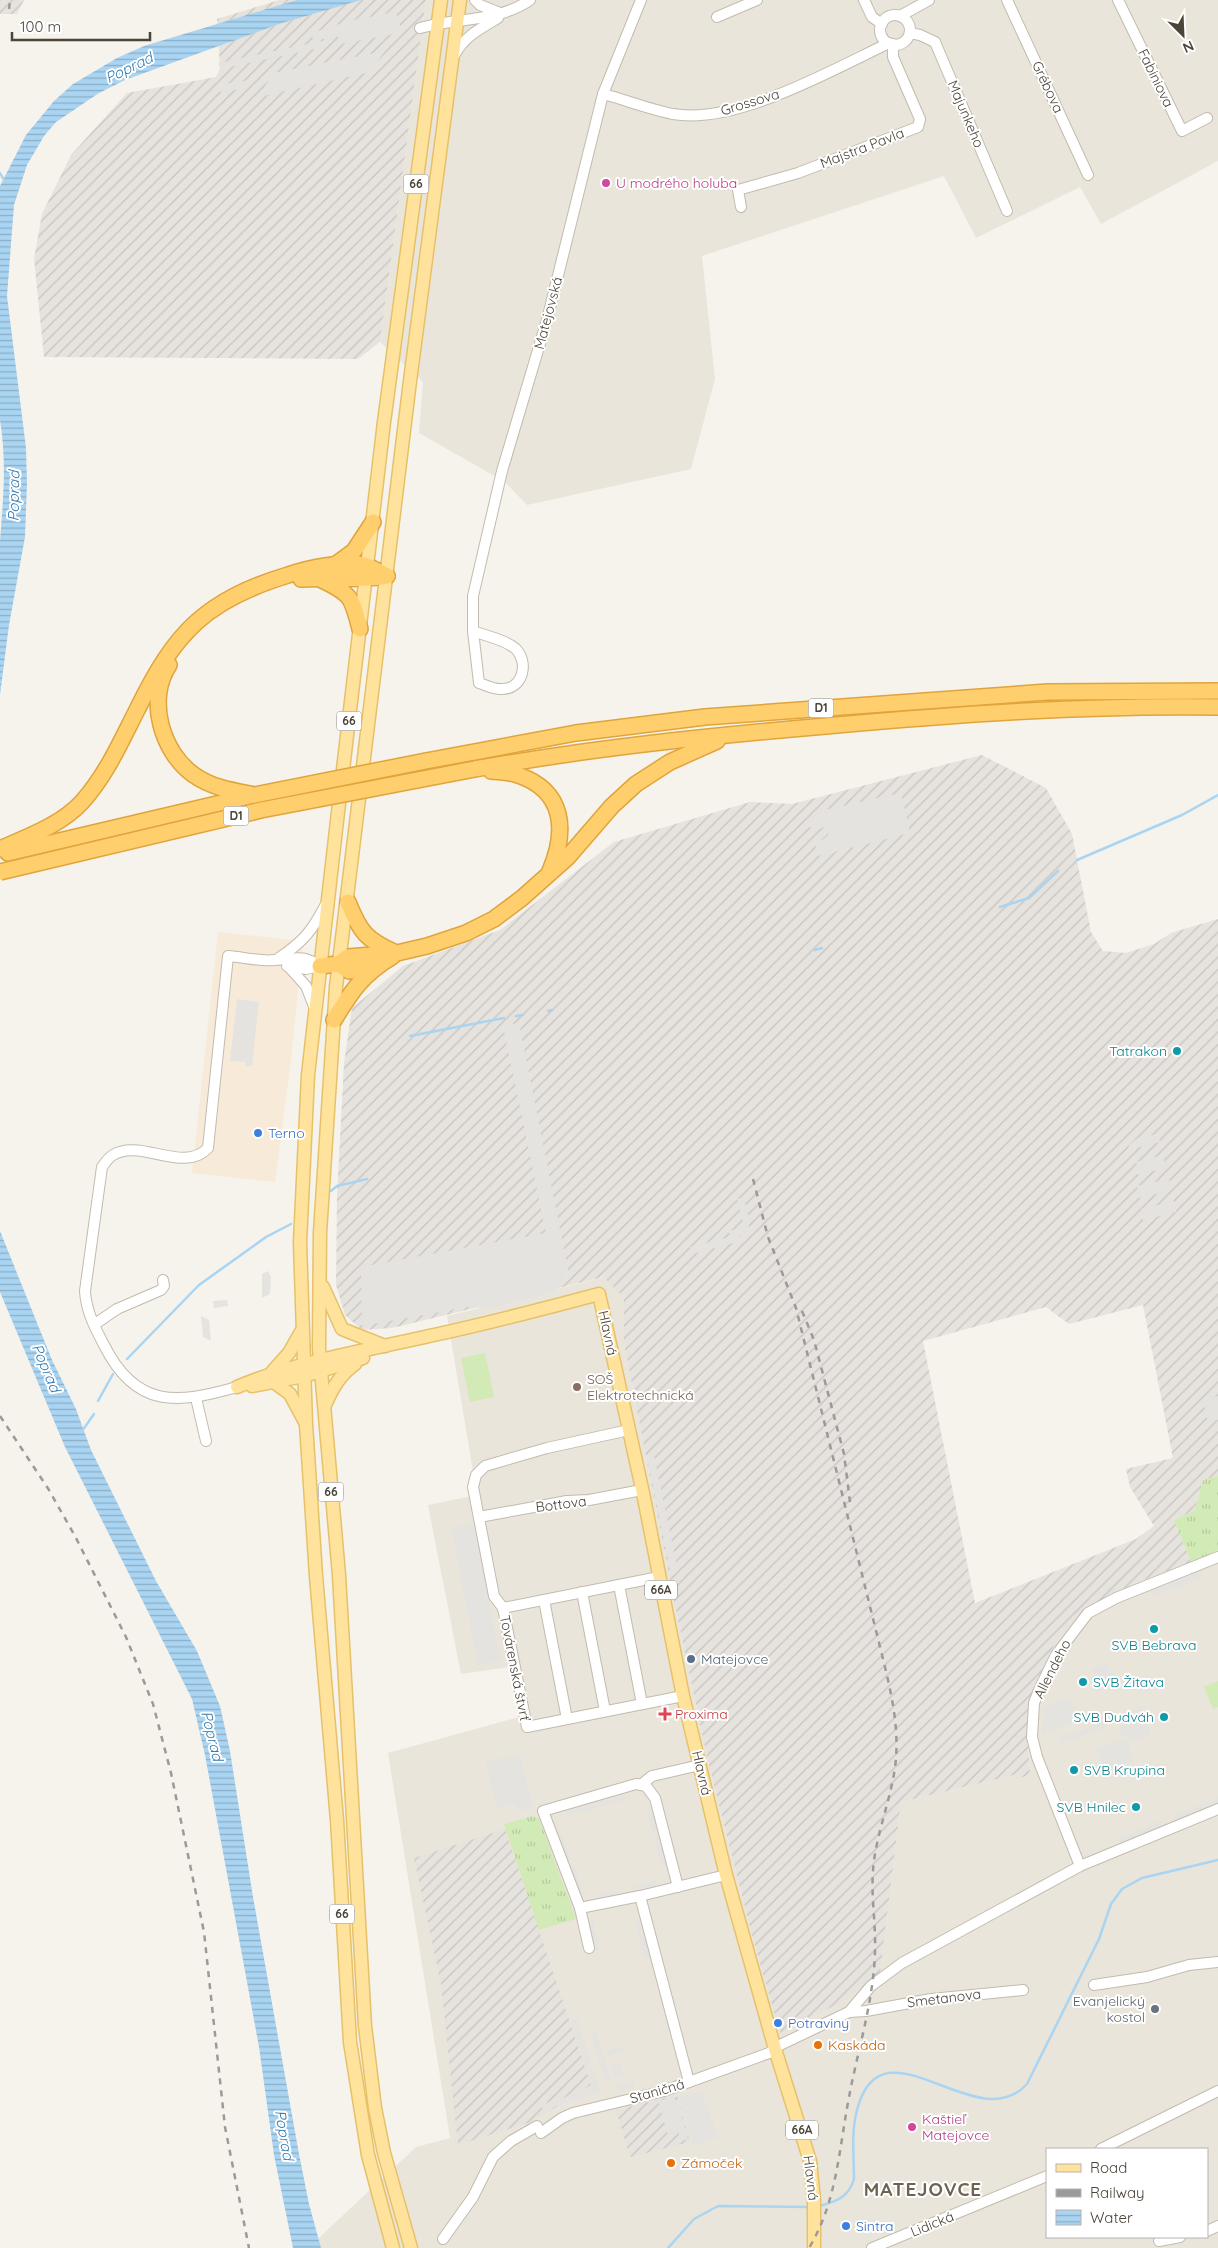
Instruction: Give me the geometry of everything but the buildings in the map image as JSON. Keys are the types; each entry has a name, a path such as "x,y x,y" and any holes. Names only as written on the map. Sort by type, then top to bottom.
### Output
{"highway":[{"path":"333,566 354,552 373,522"},
{"path":"0,850 60,820 80,804 99,782 113,758 159,668 177,641 206,612 228,598 261,583 296,572 333,566 387,576"},
{"path":"255,795 213,786 194,775 177,760 166,741 159,717 160,694 166,669 184,645 211,616 234,601 270,586 293,580 365,573"},
{"path":"316,578 346,592 354,604 360,629"},
{"name":"D1","path":"0,854 255,795 576,733 705,717 1048,692 1218,691"},
{"name":"D1","path":"0,872 261,810 475,769 596,750 734,734 948,715 1062,709 1218,707"},
{"path":"320,966 338,964 348,957 397,954 466,933 508,909 567,858 607,811 636,784 670,762 734,734"},
{"path":"475,769 516,774 537,784 551,800 556,810 561,833 556,854 548,873"},
{"path":"348,902 364,935 377,945 397,954"},
{"path":"334,1020 353,988 374,968 397,954"},
{"path":"338,964 349,971 374,968"}],"main road":[{"name":"66","path":"393,2248 368,2155 350,2042 337,1820 316,1576 306,1424 301,1332 301,1210 308,1084 315,1010 365,573 373,522 384,422 440,22 441,0"},
{"name":"66","path":"411,2248 384,2153 375,2108 364,2026 339,1575 320,1366 320,1211 338,964 348,902 451,60 460,0"},
{"path":"319,1276 327,1301 342,1329 385,1346"},
{"name":"Hlavná","path":"385,1346 599,1294 642,1490 684,1696 726,1875 810,2161 814,2200 814,2248"},
{"path":"273,1378 301,1332"},
{"path":"324,1409 333,1387 344,1372 363,1358 385,1346"},
{"path":"238,1387 320,1366 385,1346"},
{"path":"320,1366 363,1358"},
{"path":"273,1378 290,1394 306,1424"}],"street":[{"path":"475,0 503,14"},
{"path":"451,60 461,44 470,35 503,14 530,0"},
{"name":"Matejovská","path":"473,631 515,648 523,659 524,670 519,680 510,687 501,690 479,683 473,631 473,596 502,471 547,320 603,94 642,0"},
{"path":"717,17 756,0"},
{"path":"864,0 872,17 882,24"},
{"path":"900,16 907,21 910,33 903,42 891,44 882,37 882,24 887,17 900,16 929,0"},
{"name":"Grébova","path":"1007,0 1088,175"},
{"name":"Fabiniova","path":"1118,0 1182,131 1207,118"},
{"path":"420,28 440,22 456,22 503,14"},
{"name":"Majunkeho","path":"910,33 920,35 935,42 1008,211"},
{"name":"Grossova","path":"603,94 674,114 704,114 741,107 796,87 891,44"},
{"name":"Majstra Pavla","path":"741,207 737,186 798,173 918,127 920,119 893,57 891,44"},
{"path":"275,960 301,943 309,935 328,899"},
{"path":"238,1387 196,1398 155,1396 135,1386 109,1355 86,1307 85,1291 102,1167 113,1155 129,1150 191,1158 202,1154 208,1148 228,956 275,960 288,957 307,958 320,966"},
{"path":"275,960 288,966 306,970 320,966"},
{"path":"288,966 306,986 315,1010"},
{"path":"94,1324 117,1309 161,1290 164,1286 163,1280"},
{"path":"196,1398 206,1441"},
{"path":"504,1608 494,1596 473,1481 485,1466 547,1448 629,1430"},
{"name":"Bottova","path":"479,1517 567,1500 589,1500 642,1490"},
{"name":"Allendeho","path":"1080,1866 1032,1737 1034,1703 1039,1690 1056,1655 1088,1613 1116,1598 1218,1557"},
{"name":"Továrenská štvrť","path":"659,1577 504,1608 527,1727 684,1696"},
{"path":"619,1585 642,1704"},
{"path":"582,1592 605,1712"},
{"path":"544,1600 567,1719"},
{"path":"589,1948 580,1908 543,1811 642,1784 652,1776 700,1765"},
{"path":"642,1784 650,1789 655,1798 678,1887"},
{"path":"849,2012 871,1986 902,1963 1080,1866 1218,1809"},
{"path":"580,1908 640,1896 726,1875"},
{"path":"640,1896 689,2082"},
{"path":"1094,1985 1147,1977 1189,1965 1218,1962"},
{"name":"Smetanova","path":"849,2012 866,2011 931,1999 1023,1990"},
{"name":"Staničná","path":"442,2239 473,2198 493,2157 511,2141 573,2113 664,2091 769,2054 777,2047 849,2012"},
{"path":"1106,2148 1119,2145 1218,2091"},
{"name":"Lidická","path":"876,2247 1046,2176"},
{"path":"1161,2244 1177,2238"}],"shaded area":[{"path":"0,0 24,0 17,14 0,14"},
{"path":"279,0 426,0 380,342 358,359 44,357 34,259 42,214 71,155 127,93 216,77 220,69 217,19"},
{"path":"426,0 1218,0 1218,161 1101,224 1080,187 976,238 944,176 702,256 715,379 691,469 527,505 505,482 419,433 423,382 380,342"},
{"path":"396,12 400,26 399,33 340,44 338,36 313,41 312,33 348,21"},
{"path":"322,41 324,47 220,69 218,63"},
{"path":"385,51 370,72 263,96 262,91 273,73"},
{"path":"245,81 246,88 220,92 219,85"},
{"path":"982,755 1046,788 1072,834 1091,932 1103,951 1126,953 1154,944 1171,933 1218,919 1218,1476 1203,1480 1195,1510 1174,1520 1191,1562 1133,1584 1088,1607 1054,1645 1033,1695 1027,1732 1030,1775 1015,1779 1014,1775 901,1802 880,1973 845,2000 780,2033 754,1943 707,1757 671,1587 624,1343 624,1298 604,1277 392,1328 362,1330 345,1315 336,1285 337,1196 344,1063 352,1008 403,966 500,930 614,842 750,802 792,804","holes":["1143,1305 1173,1458 1126,1469 1130,1487 1154,1526 1136,1539 975,1603 923,1341 1046,1307 1069,1324"]},
{"path":"901,793 910,833 818,856 814,840 822,840 828,835 829,830 824,827 812,832 809,823 824,810"},
{"path":"218,932 303,941 291,1060 275,1182 192,1173"},
{"path":"237,999 259,1002 252,1066 245,1066 245,1062 230,1061"},
{"path":"519,1023 569,1275 561,1277 556,1292 532,1298 486,1309 473,1306 362,1326 361,1267 546,1233 503,1026"},
{"path":"1158,1134 1160,1142 1128,1150 1129,1145 1138,1138"},
{"path":"1163,1155 1166,1168 1135,1175 1133,1168 1137,1166 1136,1162"},
{"path":"1169,1179 1171,1190 1139,1198 1137,1186"},
{"path":"744,1198 750,1224 744,1226 737,1199"},
{"path":"1174,1201 1176,1212 1143,1220 1141,1209"},
{"path":"749,1226 750,1232 740,1235 741,1241 692,1254 690,1247 730,1237 729,1231"},
{"path":"268,1271 271,1277 270,1294 262,1298 262,1274"},
{"path":"605,1277 624,1298 624,1343 671,1587 707,1757 754,1943 780,2033 880,1973 901,1802 1014,1775 1030,1775 1027,1732 1033,1694 1054,1645 1088,1607 1133,1584 1218,1551 1218,2248 308,2248 416,2147 450,2138 388,1753 519,1717 509,1667 461,1674 428,1505 477,1495 447,1316"},
{"path":"227,1300 228,1306 214,1308 213,1301"},
{"path":"201,1316 209,1320 211,1341 203,1337"},
{"path":"1218,1396 1218,1420 1208,1422 1203,1400"},
{"path":"654,1456 677,1567 670,1569 647,1457"},
{"path":"474,1524 501,1661 478,1665 451,1528"},
{"path":"1201,1570 1201,1578 1155,1596 1150,1590"},
{"path":"1107,1663 1116,1689 1110,1691 1108,1685 1099,1689 1092,1669"},
{"path":"1070,1697 1078,1720 1043,1734 1041,1728 1045,1715 1041,1708"},
{"path":"1141,1706 1151,1734 1133,1741 1120,1734 1125,1712"},
{"path":"1104,1721 1106,1727 1059,1745 1057,1739"},
{"path":"1126,1738 1134,1760 1105,1771 1096,1749"},
{"path":"520,1754 533,1807 518,1811 515,1804 496,1808 485,1762"},
{"path":"629,1794 630,1799 566,1816 565,1810"},
{"path":"1218,1797 1218,1804 1173,1823 1174,1816"},
{"path":"652,1808 659,1832 652,1833 646,1809"},
{"path":"1160,1821 1166,1826 1121,1846 1118,1839"},
{"path":"505,1829 591,2085 534,2121 458,2145 441,1984 414,1858"},
{"path":"560,1830 572,1860 566,1862 554,1832"},
{"path":"660,1837 667,1865 661,1867 654,1838"},
{"path":"574,1865 582,1889 577,1891 568,1867"},
{"path":"655,1880 657,1887 634,1892 633,1886"},
{"path":"616,1890 618,1895 598,1900 597,1895"},
{"path":"593,1919 600,1950 594,1951 587,1921"},
{"path":"641,1919 651,1958 644,1959 635,1921"},
{"path":"577,2019 601,2093 543,2110 541,2105 592,2088 571,2021"},
{"path":"596,2031 611,2079 605,2081 590,2033"},
{"path":"622,2046 624,2052 608,2057 606,2051"},
{"path":"619,2061 624,2075 615,2078 610,2064"},
{"path":"633,2080 635,2086 619,2092 617,2086"},
{"path":"701,2090 718,2137 693,2146 679,2098"},
{"path":"677,2095 690,2142 630,2157 616,2110"},
{"path":"673,2097 678,2101 688,2139 682,2141 678,2131 668,2135 658,2101"}],"green space":[{"path":"485,1353 494,1397 470,1402 461,1358"},
{"path":"1218,1476 1218,1551 1191,1562 1174,1520 1195,1510 1203,1480"},
{"path":"1218,1681 1218,1707 1213,1709 1204,1687"},
{"path":"533,1816 539,1819 576,1919 539,1930 504,1824"}],"water":[{"name":"Poprad","path":"297,0 361,0 282,23 125,80 99,93 56,122 44,136 27,165 14,205 7,296 26,448 25,537 9,625 0,695 0,542 4,466 0,420 0,186 26,135 54,101 73,84 117,58 144,46"},
{"name":"Poprad","path":"0,1231 52,1360 76,1409 91,1450 156,1581 197,1651 220,1706 230,1751 253,1897 299,2154 309,2204 321,2248 293,2248 274,2155 259,2047 205,1755 192,1699 65,1447 0,1292"}],"waterway":[{"path":"0,173 4,180"},
{"path":"1077,860 1182,815 1218,795"},
{"path":"1000,907 1029,898 1058,871"},
{"path":"815,950 822,948"},
{"path":"548,1011 552,1010"},
{"path":"516,1016 523,1015"},
{"path":"410,1036 504,1018"},
{"path":"331,1191 337,1186 367,1179"},
{"path":"127,1359 199,1285 266,1237 291,1224"},
{"path":"98,1401 113,1374"},
{"path":"82,1431 94,1414"},
{"path":"819,2206 841,2198 852,2185 854,2179 853,2136 855,2118 869,2084 887,2073 909,2074 958,2092 983,2098 1006,2097 1027,2084 1099,1939 1111,1904 1122,1889 1142,1878 1218,1860"},
{"path":"668,2248 694,2219 718,2206 811,2207"}],"railway":[{"path":"9,9 10,0"},
{"path":"753,1179 768,1237 796,1308 885,1667 894,1709 896,1737 893,1779 874,1859 875,1951 869,2004 850,2092 832,2192 819,2230 809,2248"},
{"path":"802,1311 814,1340 844,1454 850,1502"},
{"path":"0,1416 49,1490 76,1538 126,1637 153,1704 171,1773 204,1932 225,2127 249,2248"}],"place":[{"name":"U modrého holuba","path":"606,183"},
{"name":"Tatrakon","path":"1177,1051"},
{"name":"Terno","path":"258,1133"},
{"name":"SOŠ Elektrotechnická","path":"577,1387"},
{"name":"SVB Bebrava","path":"1154,1629"},
{"name":"Matejovce","path":"691,1659"},
{"name":"SVB Žitava","path":"1083,1682"},
{"name":"Proxima","path":"665,1714"},
{"name":"SVB Dudváh","path":"1164,1717"},
{"name":"SVB Krupina","path":"1074,1770"},
{"name":"SVB Hnilec","path":"1136,1807"},
{"name":"Evanjelický kostol","path":"1155,2009"},
{"name":"Potraviny","path":"778,2023"},
{"name":"Kaskáda","path":"818,2045"},
{"name":"Kaštieľ Matejovce","path":"912,2127"},
{"name":"Zámoček","path":"671,2163"},
{"name":"Sintra","path":"846,2226"}],"district":[{"name":"MATEJOVCE","path":"923,2189"}]}
